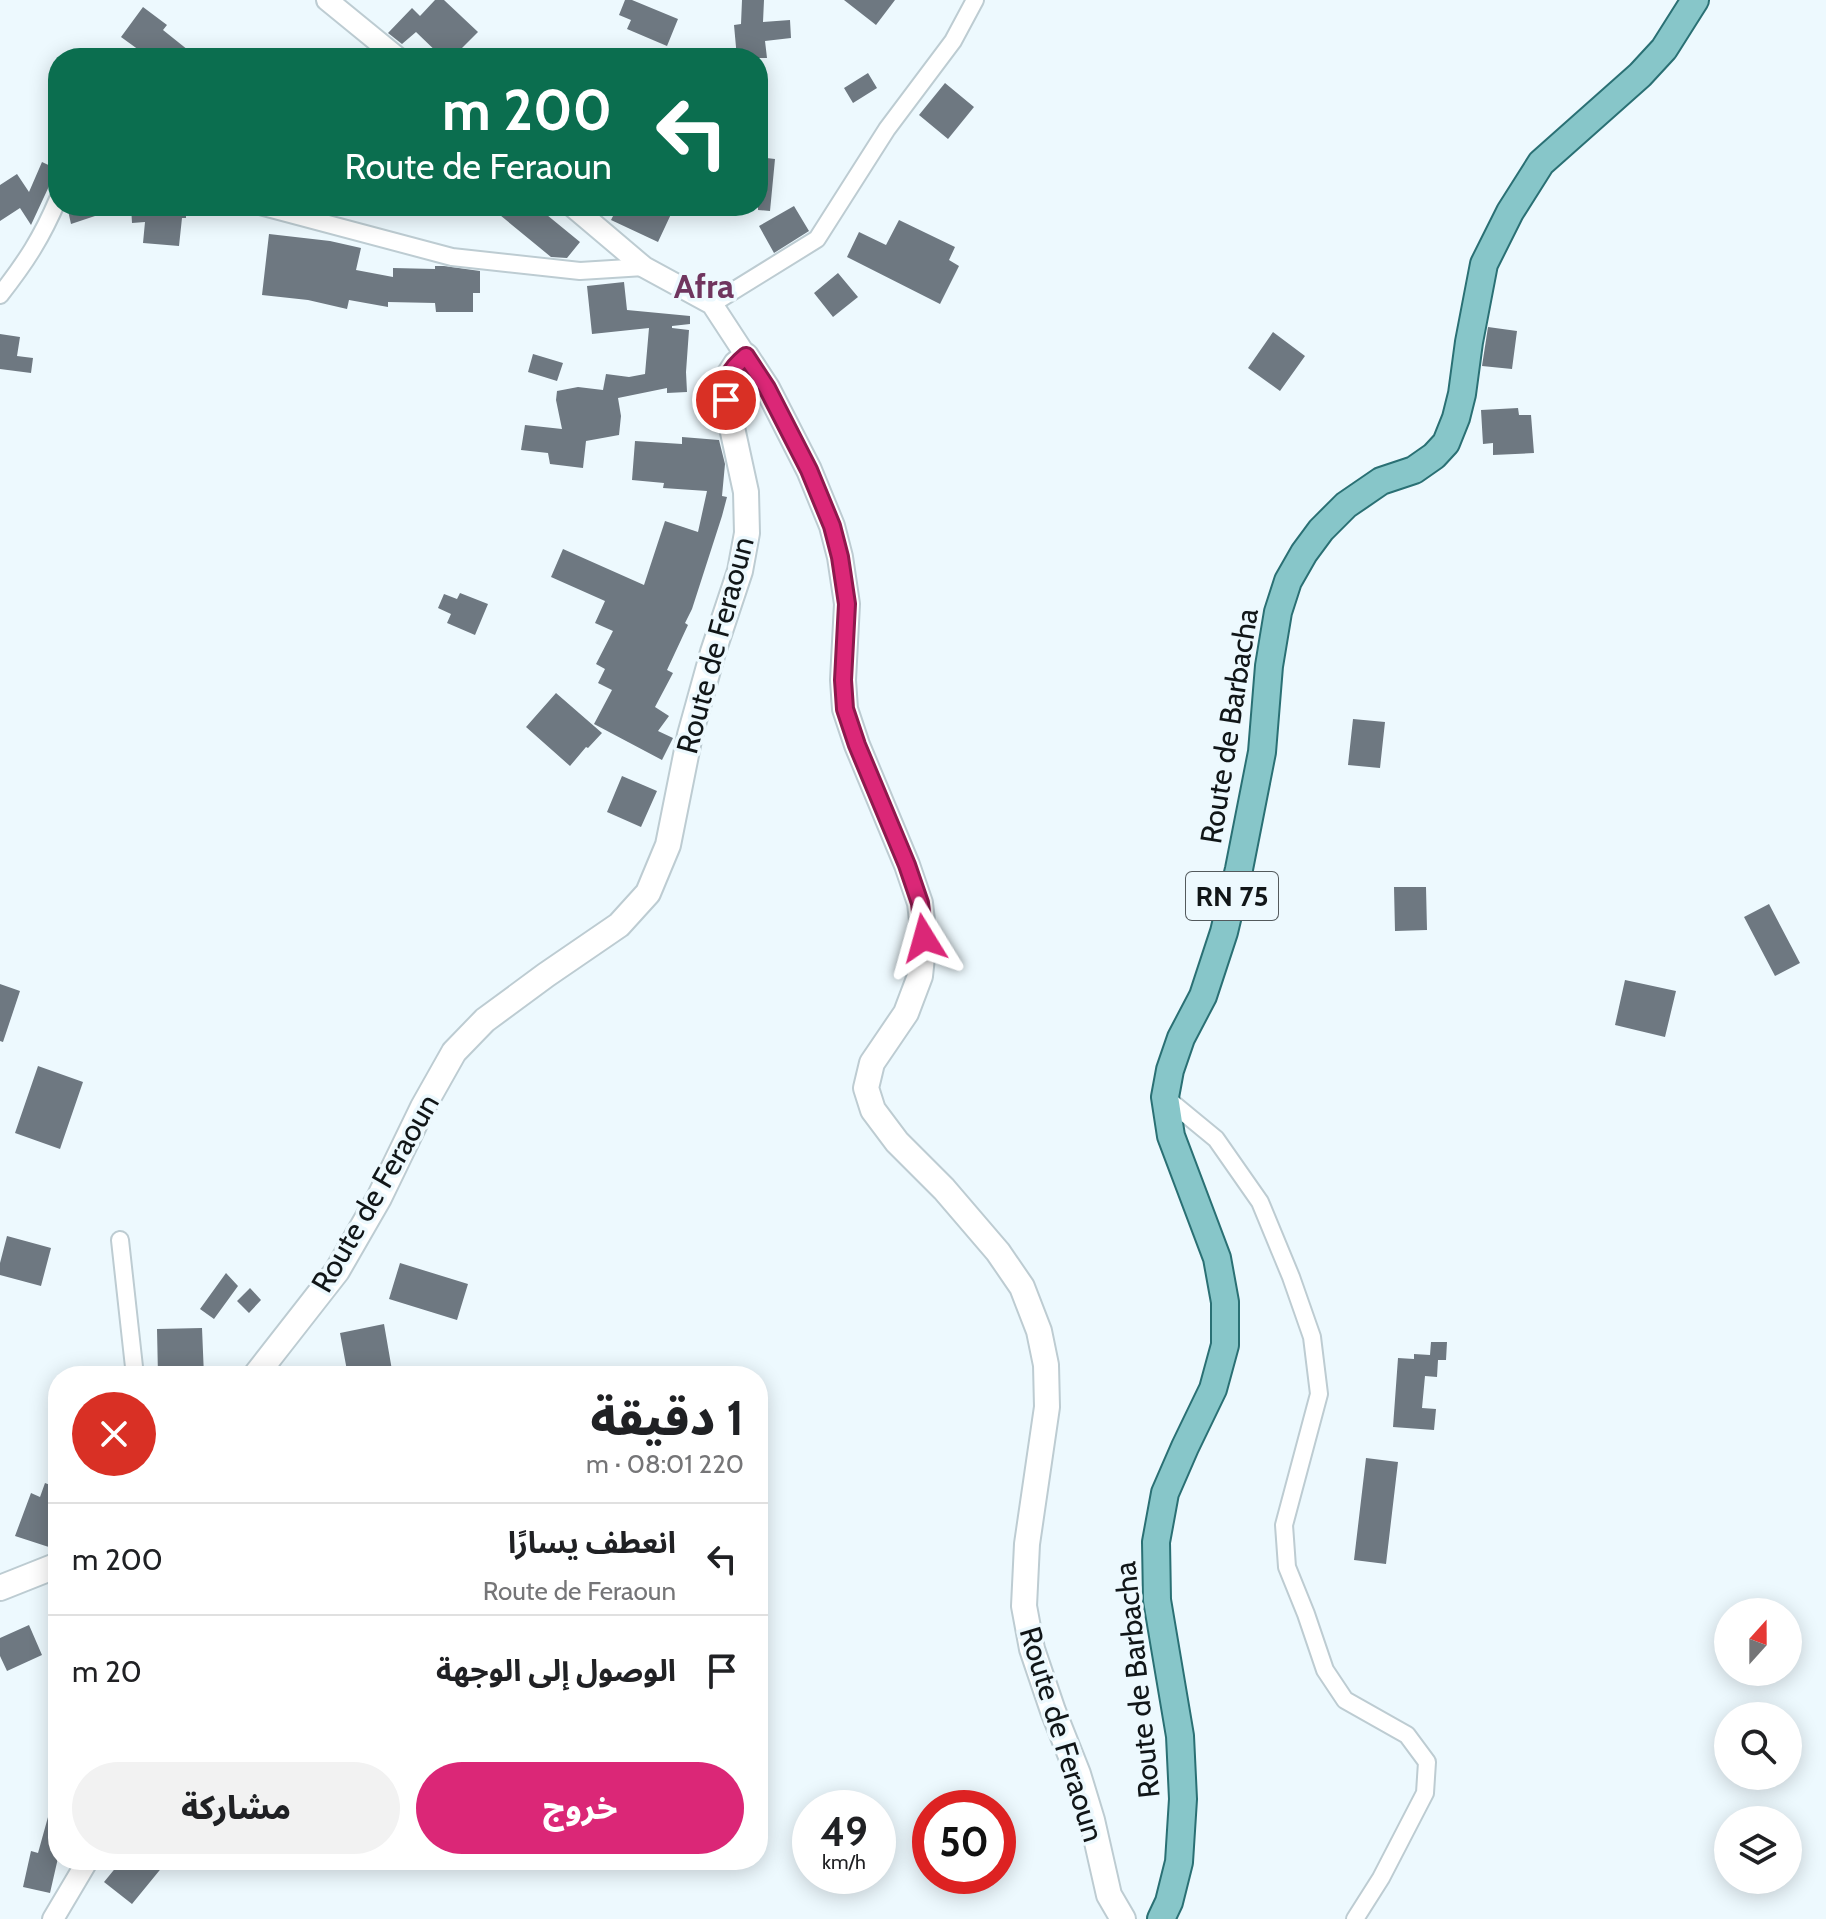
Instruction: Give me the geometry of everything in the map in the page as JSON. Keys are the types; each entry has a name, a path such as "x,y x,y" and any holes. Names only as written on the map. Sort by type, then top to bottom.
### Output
{"main road":[{"name":"Route de Barbacha","path":"1161,1919 1169,1902 1179,1862 1183,1799 1180,1736 1157,1600 1156,1542 1165,1493 1213,1389 1225,1345 1225,1302 1217,1258 1171,1136 1165,1097 1177,1049 1203,996 1224,932 1262,752 1269,666 1278,612 1288,581 1321,530 1346,505 1381,481 1414,470 1446,443 1462,394 1484,264 1510,212 1541,163 1640,75 1664,49 1695,0"},
{"name":"Route de Feraoun","path":"263,1366 337,1271 379,1198 423,1107 454,1052 485,1020 619,925 648,893 668,845 690,735 740,571 747,533 746,492 726,400 727,378 746,356 767,388 809,470 832,526 847,604 843,680 845,709 920,903 924,938 920,976 906,1013 872,1063 866,1088 873,1110 897,1142 944,1189 998,1252 1022,1287 1039,1331 1046,1365 1047,1407 1027,1544 1024,1606 1032,1649 1092,1820 1109,1895 1123,1919"},
{"path":"0,1588 48,1569"}],"street":[{"path":"712,304 817,239 887,129 953,41 975,0"},
{"path":"336,3 387,48"},
{"path":"0,295 27,261 51,216"},
{"path":"298,216 452,257 580,271 644,267"},
{"path":"584,216 644,267 712,304 746,356"},
{"path":"1165,1097 1216,1139 1260,1202 1312,1337 1319,1394 1284,1525 1287,1567 1325,1670 1345,1700 1407,1735 1427,1762 1425,1793 1381,1878 1355,1919"},
{"path":"120,1240 134,1366"},
{"path":"53,1919 82,1870"}],"building":[{"path":"435,0 444,0 478,32 462,48 433,48 416,32 402,44 388,33 412,8 420,16"},
{"path":"625,0 678,19 667,46 627,29 631,20 619,15"},
{"path":"742,0 764,0 763,22 790,20 791,38 765,41 766,48 736,48 734,25 741,24"},
{"path":"844,0 895,0 876,25"},
{"path":"143,7 167,25 163,30 186,48 136,48 121,37"},
{"path":"868,73 877,88 853,103 844,88"},
{"path":"945,83 974,107 948,139 919,115"},
{"path":"768,158 775,159 768,211"},
{"path":"42,162 48,165 48,188 31,225 20,208 0,221 0,185 17,174 29,192"},
{"path":"794,206 809,231 774,253 759,226"},
{"path":"69,216 95,216 71,224"},
{"path":"132,216 186,216 182,218 179,246 143,243 145,222 132,223"},
{"path":"501,216 548,216 580,242 567,258 551,257"},
{"path":"613,216 670,216 658,242 611,220"},
{"path":"899,220 955,247 949,260 959,266 940,304 847,257 859,232 886,245"},
{"path":"269,234 361,248 356,270 393,277 393,268 435,269 435,266 444,266 480,271 480,293 473,293 473,312 436,312 435,303 388,302 388,307 349,300 347,309 308,300 262,295"},
{"path":"838,273 858,297 833,317 814,293"},
{"path":"624,282 627,310 690,316 690,324 672,326 689,330 687,392 667,393 667,388 618,398 621,416 619,435 586,441 583,468 550,464 548,453 521,450 525,425 562,429 557,391 578,387 603,390 606,374 629,377 645,374 649,328 592,334 587,286"},
{"path":"1488,327 1517,331 1512,369 1482,366"},
{"path":"1273,332 1305,356 1280,391 1248,368"},
{"path":"0,334 20,337 17,356 33,358 31,373 0,369"},
{"path":"533,354 563,363 557,381 528,372"},
{"path":"1518,408 1519,415 1531,415 1534,453 1493,455 1493,443 1483,444 1481,410"},
{"path":"682,437 719,440 725,464 722,496 727,497 685,623 688,625 667,670 673,673 655,707 669,716 658,731 673,738 662,760 594,724 612,690 598,683 605,669 596,664 613,631 595,623 605,601 551,577 563,549 644,585 665,521 698,532 707,491 663,488 664,483 632,480 635,441 682,444"},
{"path":"460,593 488,604 475,635 447,623 451,614 438,608 444,594 457,599"},
{"path":"556,693 602,733 570,766 526,727"},
{"path":"1353,719 1385,722 1380,768 1348,765"},
{"path":"622,776 657,791 641,827 607,812"},
{"path":"1394,887 1426,887 1427,930 1395,931"},
{"path":"1769,904 1800,963 1775,976 1744,917"},
{"path":"1625,980 1676,991 1665,1037 1615,1025"},
{"path":"0,984 20,991 3,1042 0,1041"},
{"path":"38,1066 83,1082 60,1149 15,1133"},
{"path":"7,1236 51,1248 41,1286 0,1275"},
{"path":"400,1263 468,1284 457,1320 389,1299"},
{"path":"226,1273 238,1286 214,1319 200,1309"},
{"path":"250,1288 261,1300 249,1313 237,1301"},
{"path":"384,1324 391,1366 346,1366 340,1333"},
{"path":"202,1328 204,1366 158,1366 157,1329"},
{"path":"1431,1342 1447,1342 1446,1360 1438,1360 1437,1377 1425,1376 1422,1408 1436,1409 1434,1430 1393,1427 1398,1358 1414,1359 1414,1354 1430,1355"},
{"path":"1366,1458 1398,1462 1386,1564 1354,1560"},
{"path":"45,1483 48,1484 48,1547 15,1536 31,1493 40,1497"},
{"path":"29,1625 42,1655 7,1671 0,1656 0,1638"},
{"path":"48,1817 48,1870 55,1870 50,1893 23,1887 31,1851 38,1853"},
{"path":"114,1870 160,1870 132,1904 104,1882"}],"district":[{"name":"Afra","path":"704,286"}],"route":[{"path":"726,400 727,378 746,356 767,388 809,470 832,526 847,604 843,680 845,709 907,865 920,903 924,938"}]}
